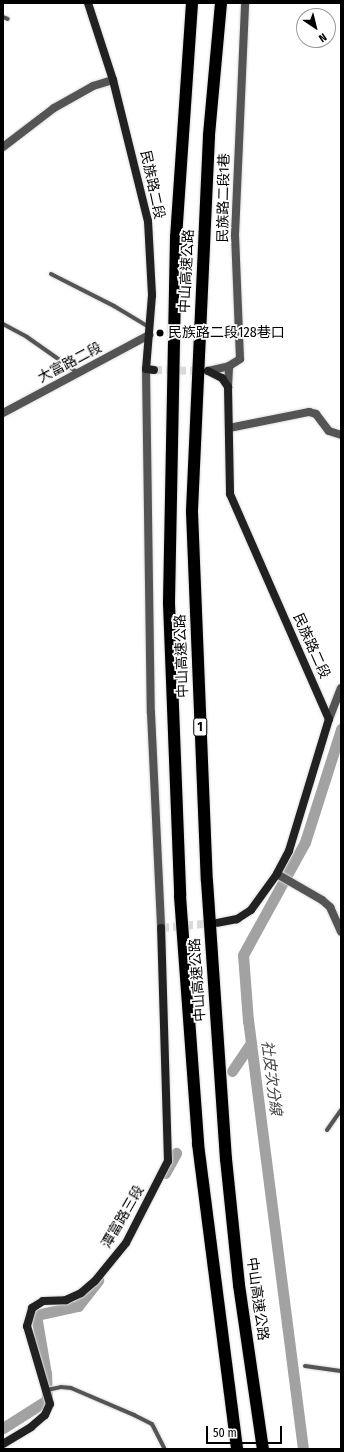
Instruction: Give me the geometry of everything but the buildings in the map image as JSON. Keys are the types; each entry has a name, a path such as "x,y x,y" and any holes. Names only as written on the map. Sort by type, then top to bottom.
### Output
{"highway":[{"name":"中山高速公路","path":"192,3 176,237 168,603 180,896 198,1144 237,1449"},
{"name":"中山高速公路","path":"221,3 209,136 192,512 207,881 217,1045 239,1285 263,1449"}],"street":[{"name":"民族路二段","path":"88,3 113,80 148,221 152,295 149,331 151,713 161,928"},
{"name":"民族路二段1巷","path":"229,366 240,359 235,235 245,3"},
{"path":"3,147 54,108 93,86 113,80"},
{"name":"大富路二段","path":"3,414 79,374 149,331"},
{"path":"229,366 228,387 222,378 208,371 229,366"},
{"name":"民族路二段","path":"228,387 230,494 329,719"},
{"path":"229,428 309,412 316,414 329,431 341,435"},
{"path":"217,923 237,919 251,910 279,875 290,851 329,719 341,688"},
{"path":"279,875 330,907 341,931"},
{"name":"潭富路三段","path":"3,1444 31,1427 45,1415 50,1404 27,1326 32,1308 42,1301 66,1300 81,1293 95,1281 126,1243 168,1162 161,928"}],"lane":[{"path":"3,17 8,19"},
{"path":"51,274 114,306 149,331"},
{"path":"3,324 27,337 79,374"},
{"path":"327,1130 341,1110"},
{"path":"305,1366 341,1371"},
{"path":"47,1390 61,1387 71,1388 134,1415 152,1424 164,1448"}],"waterway":[{"name":"社皮次分線","path":"303,1449 248,1021 243,955 305,842 341,729"},
{"path":"232,1071 251,1043"},
{"path":"165,1173 176,1153"},
{"path":"3,1428 47,1400 46,1374 36,1315 78,1306 98,1280"}],"tunnel":[{"path":"154,370 203,371"},
{"path":"161,928 214,923"}],"place":[{"name":"民族路二段128巷口","path":"160,333"}]}
